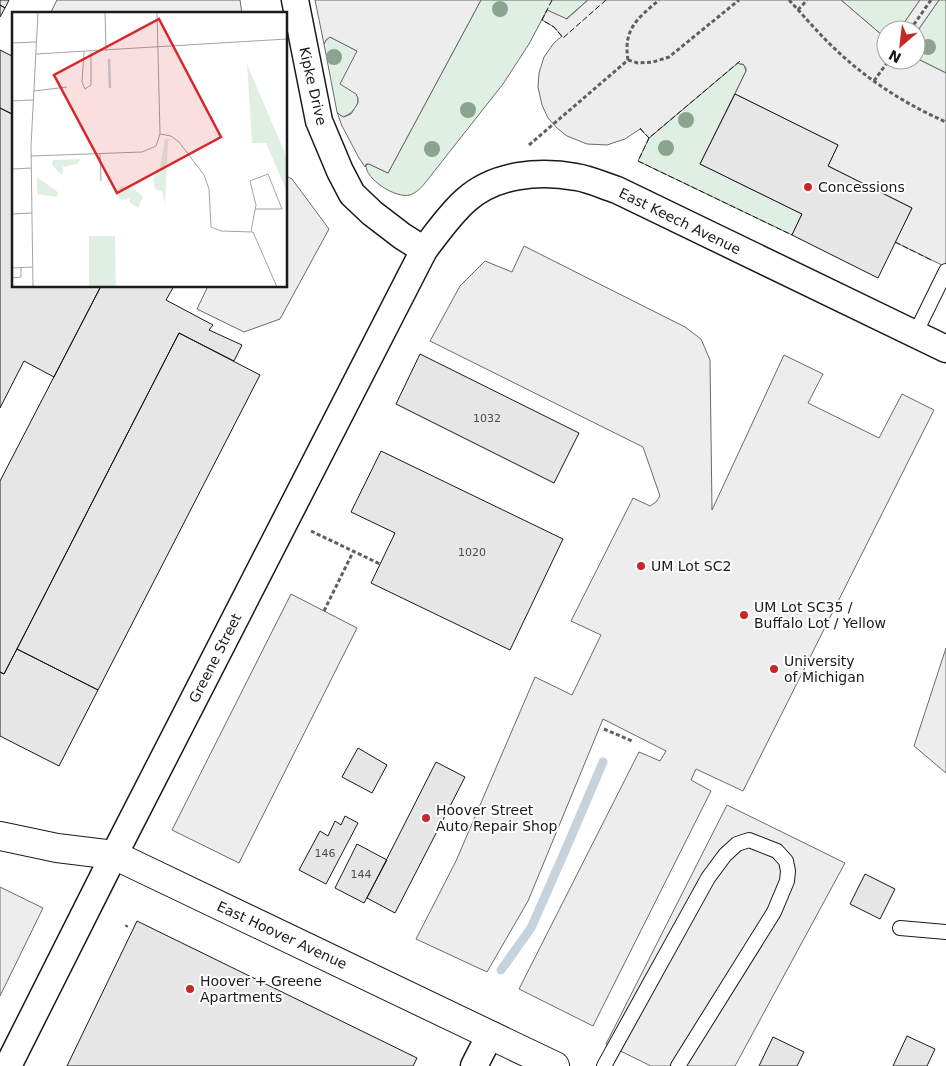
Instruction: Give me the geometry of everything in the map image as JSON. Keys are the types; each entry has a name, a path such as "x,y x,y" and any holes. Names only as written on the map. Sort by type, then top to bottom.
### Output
{"street":[{"name":"Kipke Drive","path":"295,0 319,121 340,171 352,194 372,213 424,250"},
{"name":"East Keech Avenue","path":"424,250 467,199 494,183 538,173 578,177 617,190 946,349"},
{"name":"Greene Street","path":"8,1066 424,250"},
{"name":"East Hoover Avenue","path":"0,836 57,848 114,855 555,1066"},
{"path":"474,1066 490,1034"}],"lane":[{"path":"915,334 946,271"},
{"path":"604,1066 708,878 725,855 737,844 749,840 776,851 786,861 787,880 774,912 678,1066"},
{"path":"900,928 946,932"}],"path":[{"path":"628,60 626,49 629,35 637,19 659,0"},
{"path":"628,60 638,63 653,62 669,57 739,0"},
{"path":"789,0 834,49 874,81 908,103 946,122"},
{"path":"798,10 807,0"},
{"path":"917,20 930,0"},
{"path":"529,145 628,60"},
{"path":"874,81 881,70"},
{"path":"309,530 380,564"},
{"path":"324,611 353,552"},
{"path":"604,729 632,741"}],"green space":[{"path":"481,0 588,0 566,19 547,10 529,44 503,84 416,192 410,195 397,194 382,187 370,176 366,165 369,164 388,173"},
{"path":"841,0 920,0 906,20 876,20 876,30"},
{"path":"939,0 946,0 946,73 926,63 925,20"},
{"path":"330,37 357,51 356,93 358,101 356,108 343,117 337,112 324,44"},
{"path":"738,62 744,65 746,71 700,164 802,214 792,235 638,161 649,138"}],"shaded area":[{"path":"57,0 240,0 242,12 51,12"},
{"path":"315,0 481,0 388,173 369,164 366,164 365,167 342,126 337,112 344,117 351,114 358,103 356,94 340,84 357,51 330,37 324,44"},
{"path":"588,0 841,0 876,30 876,70 926,70 926,63 946,73 946,267 895,242 912,208 828,166 838,145 735,94 746,71 743,64 738,63 649,138 640,129 625,139 607,145 587,144 567,136 548,118 542,105 538,87 539,73 544,57 554,43 562,36 554,27 542,20 547,10 567,19"},
{"path":"920,0 939,0 925,20 906,20"},
{"path":"288,177 292,179 329,229 280,319 244,332 197,309 207,288 288,288"},
{"path":"524,246 685,327 701,339 710,360 712,510 784,355 823,374 808,403 879,438 902,394 934,410 743,791 696,769 691,780 711,791 593,1026 519,989 639,752 660,761 666,751 603,719 528,901 487,972 416,939 456,861 535,677 572,695 601,635 571,621 633,498 650,506 660,496 643,447 430,341 460,286 485,261 512,272"},
{"path":"291,594 357,628 239,863 172,830"},
{"path":"946,648 946,773 914,746"},
{"path":"727,805 845,863 735,1066 651,1066 606,1044"},
{"path":"0,887 43,908 0,996"}],"building":[{"path":"0,0 9,0 5,8 0,5"},
{"path":"0,5 5,8 0,17"},
{"path":"0,50 12,56 12,114 0,108"},
{"name":"Concessions","path":"735,94 838,145 828,166 912,208 878,278 792,235 802,214 700,164"},
{"path":"0,108 12,114 12,288 100,288 54,377 24,361 0,408"},
{"path":"100,288 173,288 166,300 213,325 209,330 242,345 234,361 179,333 4,674 0,672 0,481"},
{"path":"179,333 260,375 98,690 17,649"},
{"path":"420,354 579,433 554,483 396,404"},
{"path":"381,451 563,539 510,650 371,583 395,533 351,512"},
{"path":"17,649 98,690 59,766 0,736 0,672 4,674"},
{"path":"358,748 387,765 372,793 342,777"},
{"name":"Hoover Street Auto Repair Shop","path":"436,762 465,777 395,913 367,898"},
{"path":"345,816 358,823 326,884 299,870 320,831 328,836 335,821 341,825"},
{"path":"357,844 387,860 364,903 335,888"},
{"path":"865,874 895,889 880,919 850,904"},
{"name":"Hoover + Greene Apartments","path":"137,921 417,1058 413,1066 67,1066"},
{"path":"907,1036 935,1049 927,1066 893,1066"},
{"path":"773,1037 804,1052 797,1066 759,1066"}],"waterway":[{"path":"501,970 531,928 603,762"}],"fence":[{"path":"552,0 542,20 554,27 563,38 606,0"},
{"path":"740,61 649,138 638,161 792,235"},
{"path":"640,128 649,138"},
{"path":"895,242 931,260"}],"place":[{"name":"Concessions","path":"808,187"},
{"name":"UM Lot SC2","path":"641,566"},
{"name":"UM Lot SC35 / Buffalo Lot / Yellow","path":"744,615"},
{"name":"University of Michigan","path":"774,669"},
{"name":"Hoover Street Auto Repair Shop","path":"426,818"},
{"name":"Hoover + Greene Apartments","path":"190,989"}]}
